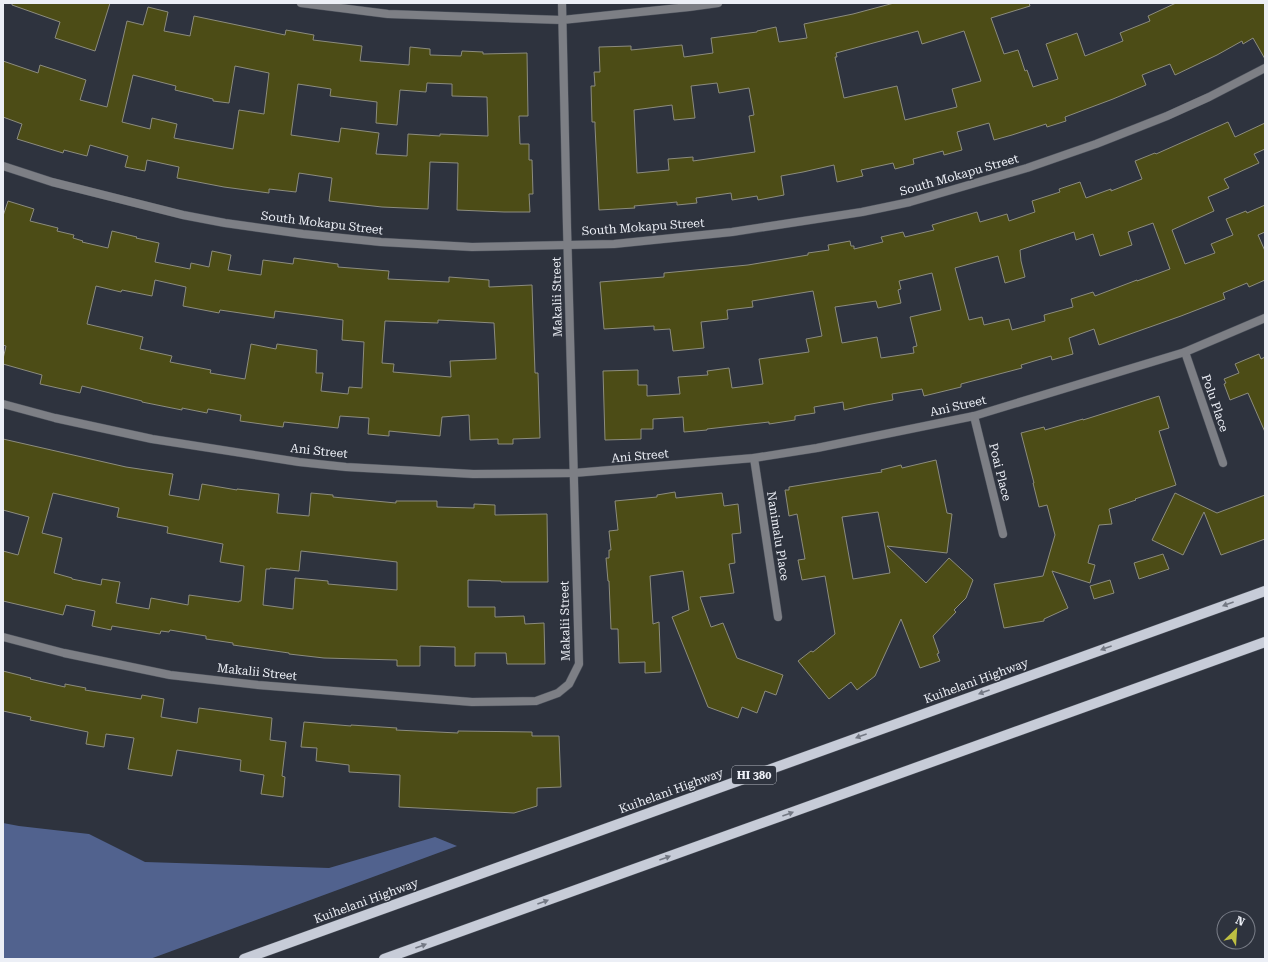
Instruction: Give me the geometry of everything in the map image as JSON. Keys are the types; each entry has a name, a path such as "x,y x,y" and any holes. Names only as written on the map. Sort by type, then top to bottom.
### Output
{"main road":[{"name":"Kuihelani Highway","path":"244,959 1265,591"},
{"path":"384,959 1265,642"}],"street":[{"path":"301,3 388,14 562,20 718,3"},
{"name":"Makalii Street","path":"3,637 64,653 170,675 258,685 472,702 536,701 558,692 569,684 579,664 568,244 566,227 562,3"},
{"name":"South Mokapu Street","path":"3,166 52,182 183,215 303,234 381,242 472,248 568,244 614,244 726,233 855,213 910,202 1027,168 1096,144 1167,116 1209,97 1265,68"},
{"name":"Ani Street","path":"3,404 55,418 152,439 299,462 346,467 473,474 574,473 754,458 817,448 974,416 1184,352 1265,318"},
{"name":"Polu Place","path":"1184,352 1224,463"},
{"name":"Poai Place","path":"974,416 1003,534"},
{"name":"Nanimalu Place","path":"754,458 778,617"}],"shaded area":[{"path":"3,823 89,834 145,862 329,868 435,837 457,846 150,959 3,959"}],"building":[{"path":"12,3 110,3 95,51 55,38 60,22 12,5"},
{"path":"894,3 1029,3 1030,6 991,18 1004,54 1018,50 1025,71 1027,70 1033,87 1058,79 1046,44 1077,33 1085,56 1123,41 1120,33 1150,21 1148,16 1176,3 1265,3 1265,59 1253,38 1243,44 1242,41 1175,75 1170,64 1142,75 1146,85 1065,117 1066,121 1047,127 1046,124 994,140 989,123 957,132 962,150 944,155 943,151 913,159 914,164 895,169 893,163 861,170 863,176 837,182 834,165 781,176 784,195 758,200 757,196 732,200 731,193 696,198 697,203 677,205 677,202 634,206 635,208 599,210 595,122 592,122 591,86 595,86 594,72 600,72 599,47 631,46 631,50 682,45 684,57 713,53 711,38 757,32 776,27 779,42 807,38 804,24 853,14","holes":["918,31 922,44 964,31 981,81 952,89 957,107 905,120 897,86 844,98 835,57 837,57 836,53","717,83 719,93 749,88 754,115 749,116 755,152 693,161 693,157 668,159 669,170 637,173 634,110 672,105 674,120 695,118 691,86"]},
{"path":"148,7 168,12 164,31 190,36 194,16 285,35 286,30 314,35 313,40 362,46 360,61 409,65 410,47 430,49 430,55 461,56 462,51 483,52 483,54 527,53 528,116 519,116 520,144 529,144 529,160 532,160 533,194 529,194 530,212 457,210 458,163 430,162 428,209 382,207 329,201 332,178 299,173 296,192 269,189 269,193 224,187 177,178 179,167 147,160 145,171 125,167 128,156 90,145 87,156 64,150 63,153 17,139 22,124 3,117 3,61 38,73 40,65 86,80 80,100 107,107 127,21 143,25","holes":["235,66 269,73 264,114 239,110 233,149 174,138 177,124 152,118 150,129 122,122 133,75 176,86 175,90 213,99 213,101 229,103","427,83 452,84 452,96 487,97 488,136 408,134 407,156 376,154 379,133 341,128 339,142 291,135 298,84 331,89 330,96 377,102 376,123 397,125 400,90 426,92"]},
{"path":"1228,122 1235,137 1265,123 1265,149 1254,154 1259,163 1224,179 1229,188 1208,197 1214,211 1172,230 1185,264 1215,253 1211,244 1233,235 1226,219 1246,211 1247,213 1265,205 1265,232 1258,235 1265,251 1265,280 1249,287 1247,283 1223,293 1225,299 1099,345 1094,329 1069,338 1073,354 1052,360 1051,356 1021,365 1022,368 961,384 961,387 924,396 922,389 892,394 893,400 844,410 843,402 814,407 815,413 795,416 795,420 684,432 683,417 653,419 653,429 641,429 641,439 605,440 603,371 638,370 638,385 647,385 647,396 680,394 678,377 708,375 707,371 729,368 732,388 763,384 759,359 809,352 806,339 822,336 813,291 752,301 753,307 727,310 728,319 701,322 704,348 673,351 670,329 654,330 654,326 604,329 600,282 664,277 664,273 748,265 808,255 808,253 829,250 828,245 850,241 851,246 854,246 854,249 883,242 881,237 903,232 905,237 934,230 932,225 977,212 980,222 1007,214 1009,221 1035,212 1032,201 1060,192 1059,189 1080,182 1086,198 1111,189 1111,191 1142,179 1135,161 1155,153 1156,154","holes":["1153,223 1170,269 1095,296 1093,292 1071,299 1073,307 1044,315 1045,321 1012,330 1009,319 984,325 982,317 969,320 955,268 998,256 1005,283 1025,277 1020,250 1074,232 1076,240 1093,234 1100,256 1132,245 1128,232","932,273 941,310 910,317 917,346 913,347 914,353 881,358 877,337 842,343 835,307 876,301 878,308 901,303 898,290 901,289 899,281"]},
{"path":"8,201 34,209 30,221 58,228 57,231 74,235 73,238 83,241 82,242 108,248 112,231 159,243 155,262 190,269 191,263 209,267 212,251 231,255 228,270 261,275 263,260 293,264 294,258 338,264 338,267 389,271 388,279 449,282 449,277 489,280 489,287 532,285 535,373 538,373 540,438 513,439 513,444 498,444 498,439 470,440 469,415 442,417 440,436 389,431 389,436 368,434 369,418 340,416 338,428 284,422 283,427 240,421 241,415 208,409 207,413 182,408 182,410 142,402 82,386 80,393 40,384 42,375 3,364 6,346 3,345 3,216","holes":["155,280 186,287 183,306 219,313 220,310 274,318 275,311 343,320 342,340 364,342 362,388 349,387 348,394 321,391 323,373 316,373 317,350 277,344 276,349 251,344 245,379 210,373 211,370 170,362 172,356 140,349 143,337 87,324 96,286 121,292 122,290 152,296","438,320 494,323 496,359 450,361 451,377 393,372 394,364 382,363 385,321 438,323"]},
{"path":"1259,354 1261,359 1265,357 1265,432 1248,393 1230,400 1224,384 1226,383 1224,379 1239,373 1235,364"},
{"path":"1159,396 1169,428 1159,431 1176,485 1109,509 1112,524 1099,525 1088,563 1095,565 1090,583 1052,571 1068,608 1044,619 1044,621 1004,628 994,584 1043,576 1055,535 1047,505 1039,507 1021,433 1044,427 1045,430 1083,420"},
{"path":"3,439 126,467 173,474 169,495 199,500 202,484 237,490 279,494 277,513 309,516 311,493 333,495 333,497 396,503 396,501 437,501 437,507 474,508 474,504 495,505 495,515 547,514 548,582 468,580 468,607 495,607 495,617 524,616 525,624 544,623 545,664 507,664 506,653 475,653 475,666 455,666 455,647 420,646 420,666 397,666 397,660 324,658 289,654 233,645 233,643 206,639 206,636 170,630 169,632 161,631 160,634 112,626 111,630 92,626 95,611 66,605 63,615 3,601 3,551 18,555 29,517 3,510","holes":["53,493 119,508 117,517 168,527 167,533 223,544 220,562 244,566 241,601 239,602 189,595 188,605 151,598 149,609 116,603 120,582 102,579 101,585 72,579 54,573 62,538 42,533","301,551 397,562 397,590 328,584 328,581 295,578 293,609 263,605 266,569 270,568 299,571"]},
{"path":"936,460 947,513 952,514 947,553 887,546 926,583 949,558 973,580 966,598 954,610 956,612 933,636 940,661 920,668 901,619 875,676 857,690 851,682 829,699 798,661 811,651 813,652 835,634 825,576 802,580 798,560 805,559 797,514 789,516 785,490 789,490 789,487 882,472 881,470 901,465 902,468","holes":["878,512 890,573 853,579 842,517"]},
{"path":"675,492 676,498 722,493 724,506 738,504 741,533 732,534 735,563 729,564 734,593 700,597 711,627 723,623 737,658 783,675 776,695 765,691 757,713 742,707 738,718 708,707 672,617 689,610 683,571 650,576 653,624 659,622 661,672 645,673 645,662 619,663 618,629 611,629 609,581 606,558 609,558 609,550 611,550 609,531 618,530 615,501 657,497 657,495"},
{"path":"1175,493 1217,513 1265,495 1265,539 1221,555 1204,512 1183,555 1152,540"},
{"path":"1163,554 1169,569 1139,579 1134,563"},
{"path":"1110,580 1114,593 1094,599 1090,586"},
{"path":"3,671 65,687 65,684 86,688 85,690 141,699 142,695 164,699 161,717 197,723 199,708 272,718 270,740 286,742 282,776 285,777 283,797 261,794 264,775 240,771 241,760 177,750 172,776 128,769 134,738 106,734 104,747 86,744 88,732 30,720 31,717 3,711"},
{"path":"304,722 397,728 396,730 458,733 458,731 532,732 532,736 559,736 561,787 537,788 537,806 514,813 399,807 400,775 349,772 349,765 316,761 317,748 301,747"}]}
